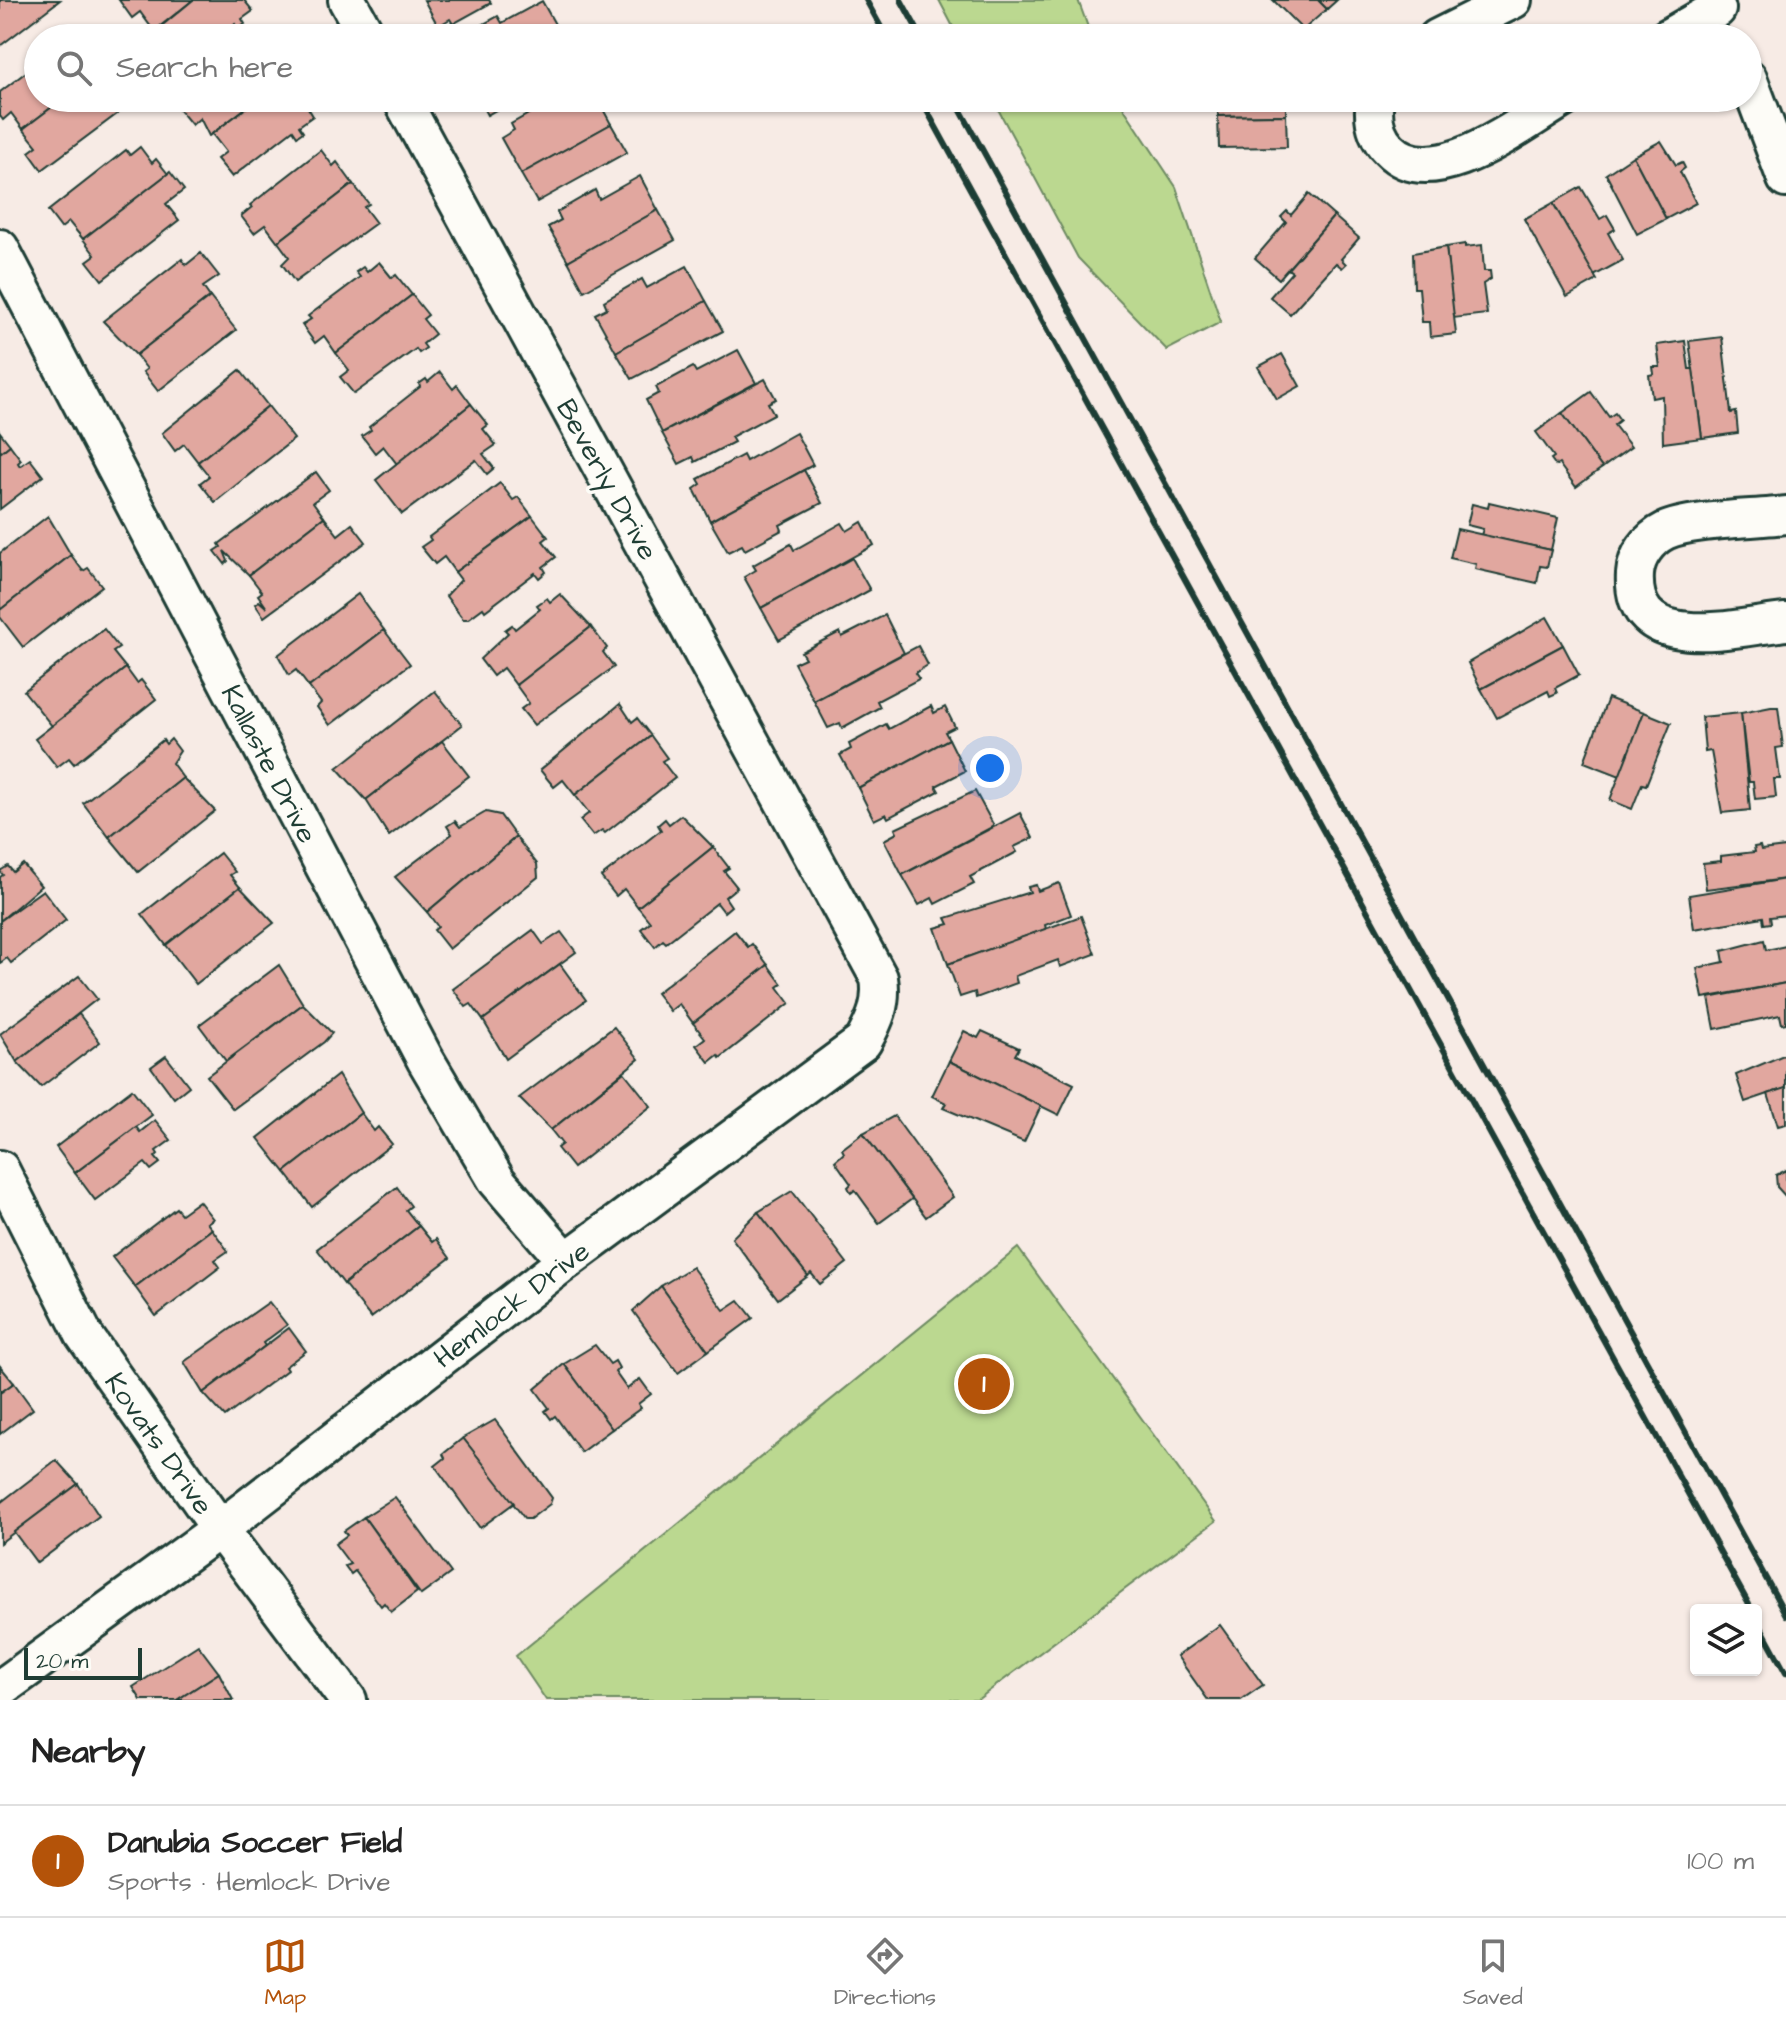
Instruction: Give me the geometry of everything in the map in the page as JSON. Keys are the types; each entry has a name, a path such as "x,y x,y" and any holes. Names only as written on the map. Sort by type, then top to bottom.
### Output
{"street":[{"path":"347,0 360,24"},
{"path":"1465,24 1513,0"},
{"path":"1701,24 1720,16"},
{"name":"Beverly Drive","path":"409,112 815,860"},
{"path":"1373,112 1384,145 1397,158 1425,166 1462,157 1540,112"},
{"path":"1761,112 1786,179"},
{"name":"Kallaste Drive","path":"0,248 425,1059 497,1181 566,1261"},
{"path":"1786,515 1666,530 1647,545 1635,574 1641,611 1653,623 1667,629 1720,629 1786,622"},
{"name":"Hemlock Drive","path":"0,1689 220,1529 566,1261 863,1042 877,1016 881,993 879,978 815,860"},
{"name":"Kovats Drive","path":"0,1169 84,1335 220,1529 348,1700"}],"green space":[{"path":"939,0 1078,0 1087,24 952,24"},
{"path":"1000,112 1126,112 1176,187 1221,322 1167,350 1078,258"},
{"path":"1018,1248 1216,1521 977,1700 546,1700 516,1656"}],"building":[{"path":"0,0 60,0 29,24 24,24 24,28 0,46"},
{"path":"119,0 193,0 163,24 149,24 140,12 132,18"},
{"path":"193,0 244,0 253,11 242,19 245,24 164,24"},
{"path":"424,0 489,0 491,3 453,24 450,19 437,24"},
{"path":"1273,0 1318,0 1327,9 1310,24 1297,24"},
{"path":"1318,0 1337,0 1327,9"},
{"path":"542,1 555,24 484,24 498,16 502,23"},
{"path":"24,74 24,112 45,112 23,129 11,113 3,120 0,116 0,92"},
{"path":"45,112 120,112 42,170 29,152 37,146 23,129"},
{"path":"181,112 241,112 209,136 200,118 192,125"},
{"path":"241,112 311,112 313,116 299,126 303,132 297,136 293,130 232,177 217,159 226,152 212,134"},
{"path":"532,112 605,112 611,124 521,174 501,138 514,130 511,124"},
{"path":"1218,112 1286,112 1286,115 1218,116"},
{"path":"1286,115 1287,147 1219,148 1218,116"},
{"path":"611,124 627,152 537,202 521,174"},
{"path":"1661,141 1676,165 1682,162 1685,168 1680,172 1696,203 1666,219 1633,156"},
{"path":"140,147 152,163 156,159 168,174 83,239 69,222 61,228 48,211 126,150 130,155"},
{"path":"321,150 333,166 337,162 353,184 278,242 265,225 254,233 241,216 252,207 250,205"},
{"path":"1633,156 1666,219 1637,234 1606,174"},
{"path":"170,172 184,190 166,204 179,220 102,280 87,261 95,255 83,239"},
{"path":"640,176 658,210 568,261 548,227 561,220 557,212 595,190 599,199"},
{"path":"353,184 369,204 364,207 376,223 295,282 282,264 289,257 278,242"},
{"path":"1581,187 1600,219 1607,215 1615,229 1608,233 1623,260 1594,276 1553,203"},
{"path":"1309,194 1334,216 1279,279 1255,258 1286,222 1281,217 1287,211 1291,215"},
{"path":"1553,203 1597,280 1567,297 1524,219"},
{"path":"658,210 675,240 584,291 568,261"},
{"path":"1334,216 1359,238 1341,259 1346,264 1342,268 1336,263 1290,314 1270,297 1292,272 1288,269"},
{"path":"1465,244 1465,247 1482,245 1484,271 1490,271 1491,279 1483,284 1487,314 1453,318 1446,247"},
{"path":"1446,247 1456,334 1430,337 1429,322 1422,322 1419,288 1414,288 1413,253"},
{"path":"201,253 219,276 203,287 210,297 136,355 103,321 182,259 186,265"},
{"path":"379,262 392,278 396,275 412,295 336,353 324,336 315,343 302,325 311,319 308,316 360,277 356,272 363,267 367,272"},
{"path":"687,266 706,301 616,352 595,314 607,308 604,301 642,279 647,288"},
{"path":"412,295 428,315 423,319 435,334 423,344 426,348 419,353 416,349 354,394 340,377 349,370 336,353"},
{"path":"210,297 236,330 158,391 143,372 147,369 136,355"},
{"path":"706,301 723,331 632,379 616,352"},
{"path":"1722,337 1731,413 1736,412 1738,433 1702,438 1689,341"},
{"path":"1685,341 1689,369 1693,369 1702,438 1663,443 1662,396 1652,398 1649,375 1654,374 1653,367 1660,367 1657,345"},
{"path":"738,350 756,383 662,433 646,400 659,393 656,387 693,367 696,372"},
{"path":"1282,354 1300,386 1277,399 1258,367"},
{"path":"240,370 268,406 198,462 184,444 175,451 162,433"},
{"path":"440,372 453,389 457,385 471,404 397,464 383,446 375,453 362,436 371,430 369,427 420,387 419,384 426,379 428,382"},
{"path":"765,379 776,399 768,403 774,414 731,437 734,442 695,462 693,457 679,464 662,433"},
{"path":"1591,392 1609,417 1615,413 1620,420 1614,425 1631,447 1602,468 1562,413"},
{"path":"471,404 488,425 483,429 496,445 483,454 494,468 487,474 476,460 402,514 376,480"},
{"path":"268,406 294,439 215,502 200,483 209,476 198,462"},
{"path":"1562,413 1602,468 1576,487 1559,464 1556,466 1551,459 1554,457 1536,432"},
{"path":"0,432 10,445 0,453"},
{"path":"796,433 813,465 710,521 694,489 701,484 698,479 743,455 746,461"},
{"path":"10,445 21,460 18,463 20,466 30,459 43,476 0,509 0,453"},
{"path":"804,470 822,503 780,525 782,530 745,550 742,545 728,552 710,521"},
{"path":"316,472 329,490 313,502 324,517 249,575 224,551 228,561 225,564 215,551 221,547 219,544"},
{"path":"500,483 513,500 518,497 532,516 455,572 444,557 435,564 421,547 431,540 429,537"},
{"path":"1489,502 1558,518 1551,550 1481,535 1483,529 1467,525 1472,504 1488,508"},
{"path":"48,516 71,555 0,610 0,553"},
{"path":"532,516 548,537 543,541 556,557 543,567 546,572 539,578 535,573 485,611 483,608 468,619 463,619 446,596 461,580 455,572"},
{"path":"324,517 338,535 352,524 366,542 264,617 255,604 259,601 267,608 258,595 262,592 249,575"},
{"path":"862,522 874,545 761,608 744,577 756,570 753,565 791,544 794,550 842,523 847,531"},
{"path":"1457,529 1551,550 1547,567 1540,566 1537,583 1475,569 1476,564 1450,558"},
{"path":"71,555 83,571 88,568 102,586 23,647 0,617 0,610"},
{"path":"852,558 870,590 779,640 761,608"},
{"path":"358,594 384,630 309,687 296,670 289,675 278,655"},
{"path":"560,594 591,627 516,685 503,668 493,676 480,659 508,633 505,630 512,625 515,629 540,609 537,605 547,598 550,602"},
{"path":"885,615 904,653 814,701 794,663 805,658 801,652 840,632 842,637"},
{"path":"1547,617 1563,645 1481,689 1468,663"},
{"path":"591,627 607,648 603,652 614,667 534,725 521,709 529,703 516,685"},
{"path":"104,629 119,648 113,652 126,668 52,726 24,691"},
{"path":"384,630 410,664 330,725 317,707 321,703 309,687"},
{"path":"1563,645 1579,675 1555,688 1557,693 1550,696 1548,691 1497,718 1481,689"},
{"path":"918,646 928,665 915,673 919,679 877,701 880,707 842,728 840,723 828,728 814,701"},
{"path":"126,668 137,683 141,680 156,699 74,764 69,758 57,767 35,739"},
{"path":"435,691 462,725 366,800 337,768"},
{"path":"1608,698 1644,712 1620,776 1584,762"},
{"path":"620,704 632,722 637,718 651,736 575,795 563,780 554,787 540,770"},
{"path":"931,706 934,713 945,707 955,727 945,732 949,739 858,788 840,755 851,749 849,744 886,724 889,729"},
{"path":"1778,707 1783,747 1776,748 1780,779 1774,779 1776,797 1755,799 1753,782 1749,782 1741,713"},
{"path":"1644,712 1671,723 1646,785 1642,784 1632,809 1610,800"},
{"path":"1741,713 1750,810 1722,813 1711,751 1705,752 1702,717"},
{"path":"651,736 667,758 662,761 675,778 605,833 602,830 593,836 580,820 589,813 575,795"},
{"path":"171,739 180,751 172,763 183,778 109,837 83,803 163,740 166,744"},
{"path":"949,739 965,771 936,786 939,791 888,818 886,814 874,820 858,788"},
{"path":"442,741 469,776 389,836 366,800"},
{"path":"183,778 215,811 138,872 109,837"},
{"path":"975,791 994,826 902,875 884,840 897,833 895,829"},
{"path":"486,812 500,815 516,837 427,912 395,877 452,834 447,826 455,821 460,827"},
{"path":"1020,813 1033,838 1014,847 1017,852 970,877 974,884 935,904 932,898 919,905 902,875"},
{"path":"681,815 713,847 638,907 624,889 616,896 601,877 661,830 658,825 665,819 669,824"},
{"path":"516,837 537,864 538,877 449,949 434,930 438,927 427,912"},
{"path":"1760,846 1761,850 1786,847 1786,879 1706,889 1703,863 1721,861 1721,856 1755,852 1754,847"},
{"path":"713,847 729,868 724,871 737,887 725,897 731,906 724,912 717,903 666,943 663,940 655,947 641,929 650,922 638,907"},
{"path":"220,853 235,872 230,875 240,887 166,945 142,914"},
{"path":"23,864 41,886 0,921 0,877 3,875 0,871 8,866 13,872"},
{"path":"1786,879 1786,915 1770,917 1771,923 1764,924 1763,917 1694,929 1689,895"},
{"path":"1059,883 1071,915 1045,925 1046,929 948,964 935,928 949,924 946,918 1030,892 1028,887 1036,885 1038,891"},
{"path":"240,887 274,923 196,984 166,945"},
{"path":"43,890 66,920 11,963 7,958 0,963 0,921"},
{"path":"1081,916 1095,954 1060,967 1058,960 1015,976 1017,983 976,998 975,992 960,997 948,964"},
{"path":"533,930 543,944 561,932 576,952 483,1020 471,1004 466,1007 453,989"},
{"path":"735,931 748,947 752,944 768,965 693,1023 679,1004 670,1011 656,993"},
{"path":"1764,940 1766,950 1786,946 1786,983 1703,998 1697,968 1724,962 1722,951"},
{"path":"560,964 586,1000 506,1059 483,1020"},
{"path":"279,965 303,1004 226,1061 199,1025"},
{"path":"768,965 782,984 778,987 790,1003 720,1058 718,1055 709,1062 696,1045 705,1038 693,1023"},
{"path":"79,976 97,999 17,1062 0,1034"},
{"path":"1786,983 1786,1023 1782,1024 1780,1015 1715,1029 1709,998"},
{"path":"303,1004 332,1033 233,1109 207,1076"},
{"path":"79,1014 100,1042 41,1087 17,1062"},
{"path":"614,1027 639,1059 551,1130 519,1098"},
{"path":"964,1031 978,1038 982,1031 1019,1048 1015,1055 1074,1084 1059,1115 949,1061"},
{"path":"1786,1054 1786,1088 1745,1102 1736,1075"},
{"path":"166,1056 189,1086 174,1098 151,1067"},
{"path":"949,1061 1041,1106 1024,1142 943,1108 946,1103 932,1096"},
{"path":"624,1072 651,1106 573,1168 557,1148 562,1144 551,1130"},
{"path":"338,1075 361,1113 285,1172 258,1138"},
{"path":"1786,1088 1786,1124 1778,1126 1768,1094"},
{"path":"132,1089 152,1115 75,1173 56,1147"},
{"path":"361,1113 374,1131 378,1127 392,1144 312,1207 285,1172"},
{"path":"894,1116 953,1197 926,1217 863,1133"},
{"path":"155,1120 171,1140 156,1151 158,1154 155,1157 160,1163 151,1170 145,1163 95,1200 75,1173 136,1127 140,1132"},
{"path":"863,1133 912,1199 879,1223 855,1190 851,1193 848,1187 851,1184 835,1161 844,1153 842,1149"},
{"path":"1786,1170 1786,1197 1777,1187 1776,1175"},
{"path":"397,1187 411,1206 406,1210 419,1226 344,1284 317,1249"},
{"path":"792,1191 847,1263 820,1284 811,1273 808,1276 758,1212"},
{"path":"199,1201 213,1219 207,1223 212,1229 135,1287 112,1257 176,1208 181,1214"},
{"path":"758,1212 808,1276 778,1299 732,1238"},
{"path":"419,1226 432,1242 436,1239 450,1258 371,1318 344,1284"},
{"path":"212,1229 228,1251 215,1260 220,1267 156,1316 135,1287"},
{"path":"692,1267 724,1310 739,1300 753,1318 708,1351 661,1286"},
{"path":"661,1286 708,1351 678,1373 633,1311"},
{"path":"269,1302 287,1325 263,1343 265,1346 203,1393 184,1362"},
{"path":"289,1328 306,1351 285,1367 287,1370 225,1417 203,1393"},
{"path":"595,1345 610,1364 615,1361 619,1368 615,1372 627,1389 640,1379 651,1394 638,1404 641,1408 612,1429 564,1364"},
{"path":"564,1364 612,1429 581,1452 555,1416 551,1419 545,1411 549,1408 535,1389"},
{"path":"0,1366 14,1383 0,1393"},
{"path":"14,1383 33,1409 0,1434 0,1393"},
{"path":"495,1420 552,1498 550,1504 530,1519 525,1519 463,1438"},
{"path":"463,1438 514,1503 480,1528 435,1466 445,1458 443,1454"},
{"path":"56,1460 78,1484 0,1543 0,1503"},
{"path":"78,1484 99,1516 37,1563 14,1532"},
{"path":"395,1497 451,1573 421,1595 364,1517"},
{"path":"364,1517 417,1592 391,1612 384,1603 381,1606 355,1571 351,1574 345,1566 350,1564 335,1544 347,1535 344,1531"},
{"path":"1220,1625 1263,1685 1241,1700 1208,1700 1177,1656"},
{"path":"198,1645 219,1673 177,1700 141,1700 133,1687"},
{"path":"219,1673 233,1700 177,1700"}],"railway":[{"path":"866,0 879,24"},
{"path":"901,0 914,24"},
{"path":"928,112 1749,1604"},
{"path":"962,112 1786,1615"},
{"path":"1762,1629 1786,1673"}],"place":[{"name":"Danubia Soccer Field","path":"984,1384"}]}
